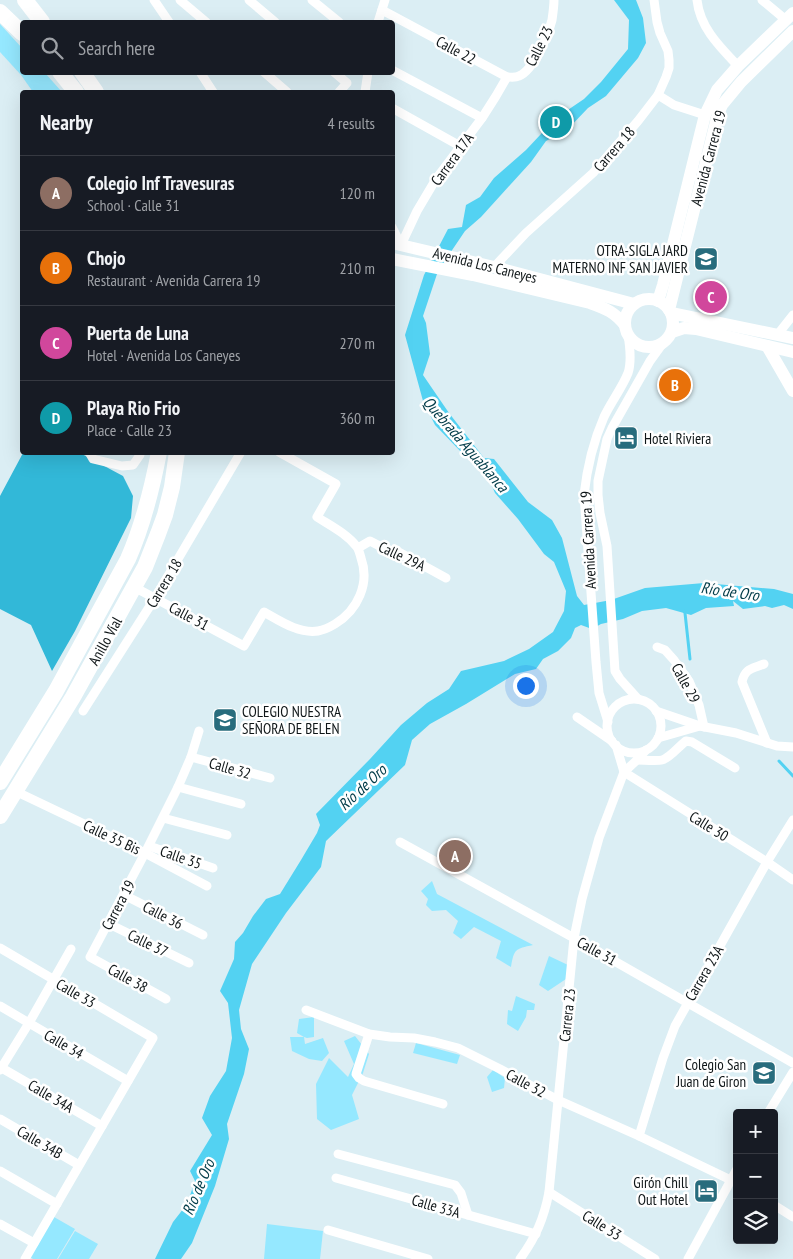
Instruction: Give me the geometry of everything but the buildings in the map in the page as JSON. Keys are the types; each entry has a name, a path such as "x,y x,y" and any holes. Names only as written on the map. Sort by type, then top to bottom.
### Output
{"highway":[{"path":"25,0 40,20"},
{"path":"0,12 20,31"},
{"path":"62,75 74,90"},
{"path":"84,75 95,90"},
{"name":"Anillo Víal","path":"0,782 56,692 128,559 140,529 158,455"},
{"name":"Anillo Víal","path":"0,816 73,697 134,587 152,550 163,521 172,486 177,455"}],"main road":[{"name":"Avenida Carrera 19","path":"658,301 705,115 717,90 738,66 790,16"},
{"name":"Avenida Carrera 19","path":"670,311 718,114 722,105 741,82 793,31"},
{"name":"Avenida Los Caneyes","path":"397,244 494,266 634,304"},
{"name":"Avenida Los Caneyes","path":"395,259 590,303 606,308 616,315 627,330"},
{"path":"650,299 664,304 670,311 673,322 672,332 666,340 657,346 650,347 638,344 632,340 627,330 627,314 634,304 650,299"},
{"path":"670,311 793,338"},
{"path":"672,332 684,328 696,329 793,352"},
{"path":"767,346 793,391"}],"street":[{"path":"154,0 168,20"},
{"path":"180,0 204,20"},
{"path":"249,0 273,20"},
{"path":"312,0 336,20"},
{"path":"379,20 385,0"},
{"name":"Calle 23","path":"507,77 514,78 527,71 538,54 552,20 554,0"},
{"name":"Carrera 18","path":"494,266 526,233 593,173 658,95 669,68 669,60 668,51 657,22 654,0"},
{"path":"697,0 702,20 708,32 738,66"},
{"path":"762,0 790,16"},
{"name":"Calle 22","path":"382,10 507,77"},
{"path":"395,24 405,22"},
{"path":"395,72 482,118"},
{"path":"202,75 212,90"},
{"path":"268,75 286,90"},
{"path":"338,75 347,83 341,90"},
{"path":"365,90 368,75"},
{"name":"Carrera 17A","path":"397,244 406,232 436,179 482,118 507,77"},
{"path":"658,95 674,105 705,115"},
{"path":"395,110 460,146"},
{"path":"778,334 793,315"},
{"name":"Avenida Carrera 19","path":"608,722 599,693 584,495 586,477 594,445 604,416 628,373 631,352 627,330"},
{"name":"Avenida Carrera 19","path":"638,700 615,671 607,546 600,513 598,481 607,439 612,428 663,342"},
{"path":"91,455 93,459 122,466 133,464 140,455"},
{"name":"Carrera 18","path":"83,711 156,598 239,455"},
{"path":"284,455 336,484 317,517 349,538 358,548"},
{"name":"Calle 29A","path":"358,548 370,541 393,553 395,550 446,578"},
{"name":"Calle 31","path":"134,587 244,646 264,612 301,630 317,631 329,628 340,621 359,600 362,588 364,566 358,548"},
{"name":"Calle 29","path":"657,647 665,650 670,655 688,682 699,705 702,726"},
{"path":"764,664 747,670 742,682 768,743"},
{"path":"578,717 614,743 627,752 634,752 646,750 658,738 661,727 656,711 648,703 638,700 626,700 616,706 609,716 609,735 614,743 624,772"},
{"path":"656,711 702,726 736,732 777,746 793,748"},
{"path":"658,738 702,726"},
{"name":"Carrera 19","path":"90,957 124,895 178,787 192,757 199,731"},
{"path":"637,760 661,761 686,741 692,742 735,768"},
{"name":"Carrera 23","path":"520,1259 542,1221 548,1192 574,938 582,899 599,838 624,772 646,750"},
{"name":"Calle 32","path":"192,757 270,778"},
{"name":"Calle 30","path":"624,772 793,880"},
{"path":"178,787 241,804"},
{"name":"Calle 35 Bis","path":"15,791 147,850 207,886"},
{"path":"163,818 227,835"},
{"name":"Carrera 23A","path":"639,1136 662,1058 674,1026 767,862 793,820"},
{"name":"Calle 31","path":"400,842 793,1062"},
{"name":"Calle 35","path":"147,850 213,868"},
{"name":"Calle 36","path":"124,895 203,935"},
{"name":"Calle 37","path":"108,923 189,963"},
{"name":"Calle 33","path":"0,948 153,1038 128,1081"},
{"path":"0,1068 29,1023 71,949"},
{"name":"Calle 38","path":"90,957 166,999"},
{"name":"Calle 34","path":"0,1006 128,1081"},
{"name":"Calle 32","path":"306,1010 369,1034 428,1040 458,1048 558,1100 639,1136 733,1182"},
{"path":"369,1034 356,1074 359,1078 443,1104"},
{"name":"Calle 34A","path":"0,1068 102,1126"},
{"path":"770,1109 793,1072"},
{"path":"25,1259 128,1081"},
{"name":"Calle 34B","path":"0,1119 79,1165"},
{"path":"338,1154 455,1185 461,1193 468,1215"},
{"path":"0,1171 57,1204"},
{"name":"Calle 33A","path":"336,1178 536,1234"},
{"path":"688,1259 733,1184"},
{"name":"Calle 33","path":"548,1192 655,1259"},
{"path":"778,1208 793,1217"},
{"path":"0,1224 34,1243"},
{"path":"328,1230 428,1259"}],"shaded area":[{"path":"0,24 20,46 20,74 0,52"},
{"path":"21,75 47,75 60,90 32,90"},
{"path":"22,455 84,455 123,476 133,496 131,518 75,631 52,671 31,625 0,609 0,496"},
{"path":"432,881 437,894 533,945 516,951 511,967 496,958 501,941 474,927 461,939 453,933 458,921 446,910 432,911 426,905 428,899 421,891"},
{"path":"549,956 568,965 566,979 548,991 539,985"},
{"path":"516,996 535,1004 534,1010 527,1010 526,1017 518,1031 507,1024 508,1010 512,1011"},
{"path":"314,1017 314,1037 304,1037 297,1033 299,1019"},
{"path":"355,1036 369,1054 363,1073 352,1095 359,1119 331,1130 317,1119 316,1084 329,1058 348,1077 354,1064 344,1041"},
{"path":"290,1037 304,1037 305,1044 323,1038 329,1053 322,1061 309,1059 292,1051"},
{"path":"416,1043 460,1055 457,1064 413,1053"},
{"path":"493,1070 505,1078 504,1088 492,1092 487,1077"},
{"path":"54,1217 75,1229 57,1259 33,1259 30,1257"},
{"path":"267,1224 323,1231 320,1259 264,1259"},
{"path":"75,1231 98,1244 89,1259 58,1259"}],"water":[{"path":"614,0 636,0 643,18 646,43 638,58 606,96 588,108 567,130 546,141 531,162 481,217 465,231 438,271 423,316 426,323 430,354 423,375 449,413 484,458 494,459 528,502 552,520 562,538 577,596 584,605 611,600 645,588 704,583 774,589 793,594 793,609 784,605 772,608 765,606 743,609 733,601 734,606 706,608 691,615 666,608 642,611 623,619 601,624 592,629 581,625 575,628 571,638 558,651 543,659 536,669 515,674 430,724 412,740 405,765 326,841 321,867 286,913 252,964 239,1010 241,1029 249,1049 244,1074 227,1124 229,1139 215,1186 192,1243 181,1259 155,1259 173,1222 187,1204 195,1181 190,1171 212,1135 202,1118 210,1096 226,1071 232,1038 228,1003 220,991 234,959 235,942 266,899 280,894 317,833 320,825 316,814 401,725 427,703 449,689 461,671 504,661 529,649 553,632 564,611 566,591 554,562 544,554 518,519 495,493 485,466 478,455 466,457 435,425 423,401 405,335 424,275 448,229 462,227 466,205 480,197 494,178 526,150 556,118 584,99 601,82 628,49 629,20"}],"waterway":[{"path":"684,611 690,659"},
{"path":"779,761 793,776"}],"place":[{"name":"Playa Rio Frio","path":"556,122"},
{"name":"OTRA-SIGLA JARD MATERNO INF SAN JAVIER","path":"706,259"},
{"name":"Puerta de Luna","path":"711,297"},
{"name":"Chojo","path":"675,385"},
{"name":"Hotel Riviera","path":"626,438"},
{"name":"COLEGIO NUESTRA SEÑORA DE BELEN","path":"225,720"},
{"name":"Colegio Inf Travesuras","path":"455,856"},
{"name":"Colegio San Juan de Giron","path":"764,1073"},
{"name":"Girón Chill Out Hotel","path":"706,1191"}],"water label":[{"name":"Quebrada Aguablanca","path":"466,444"},
{"name":"Río de Oro","path":"730,591"},
{"name":"Río de Oro","path":"362,787"},
{"name":"Río de Oro","path":"198,1187"}]}
